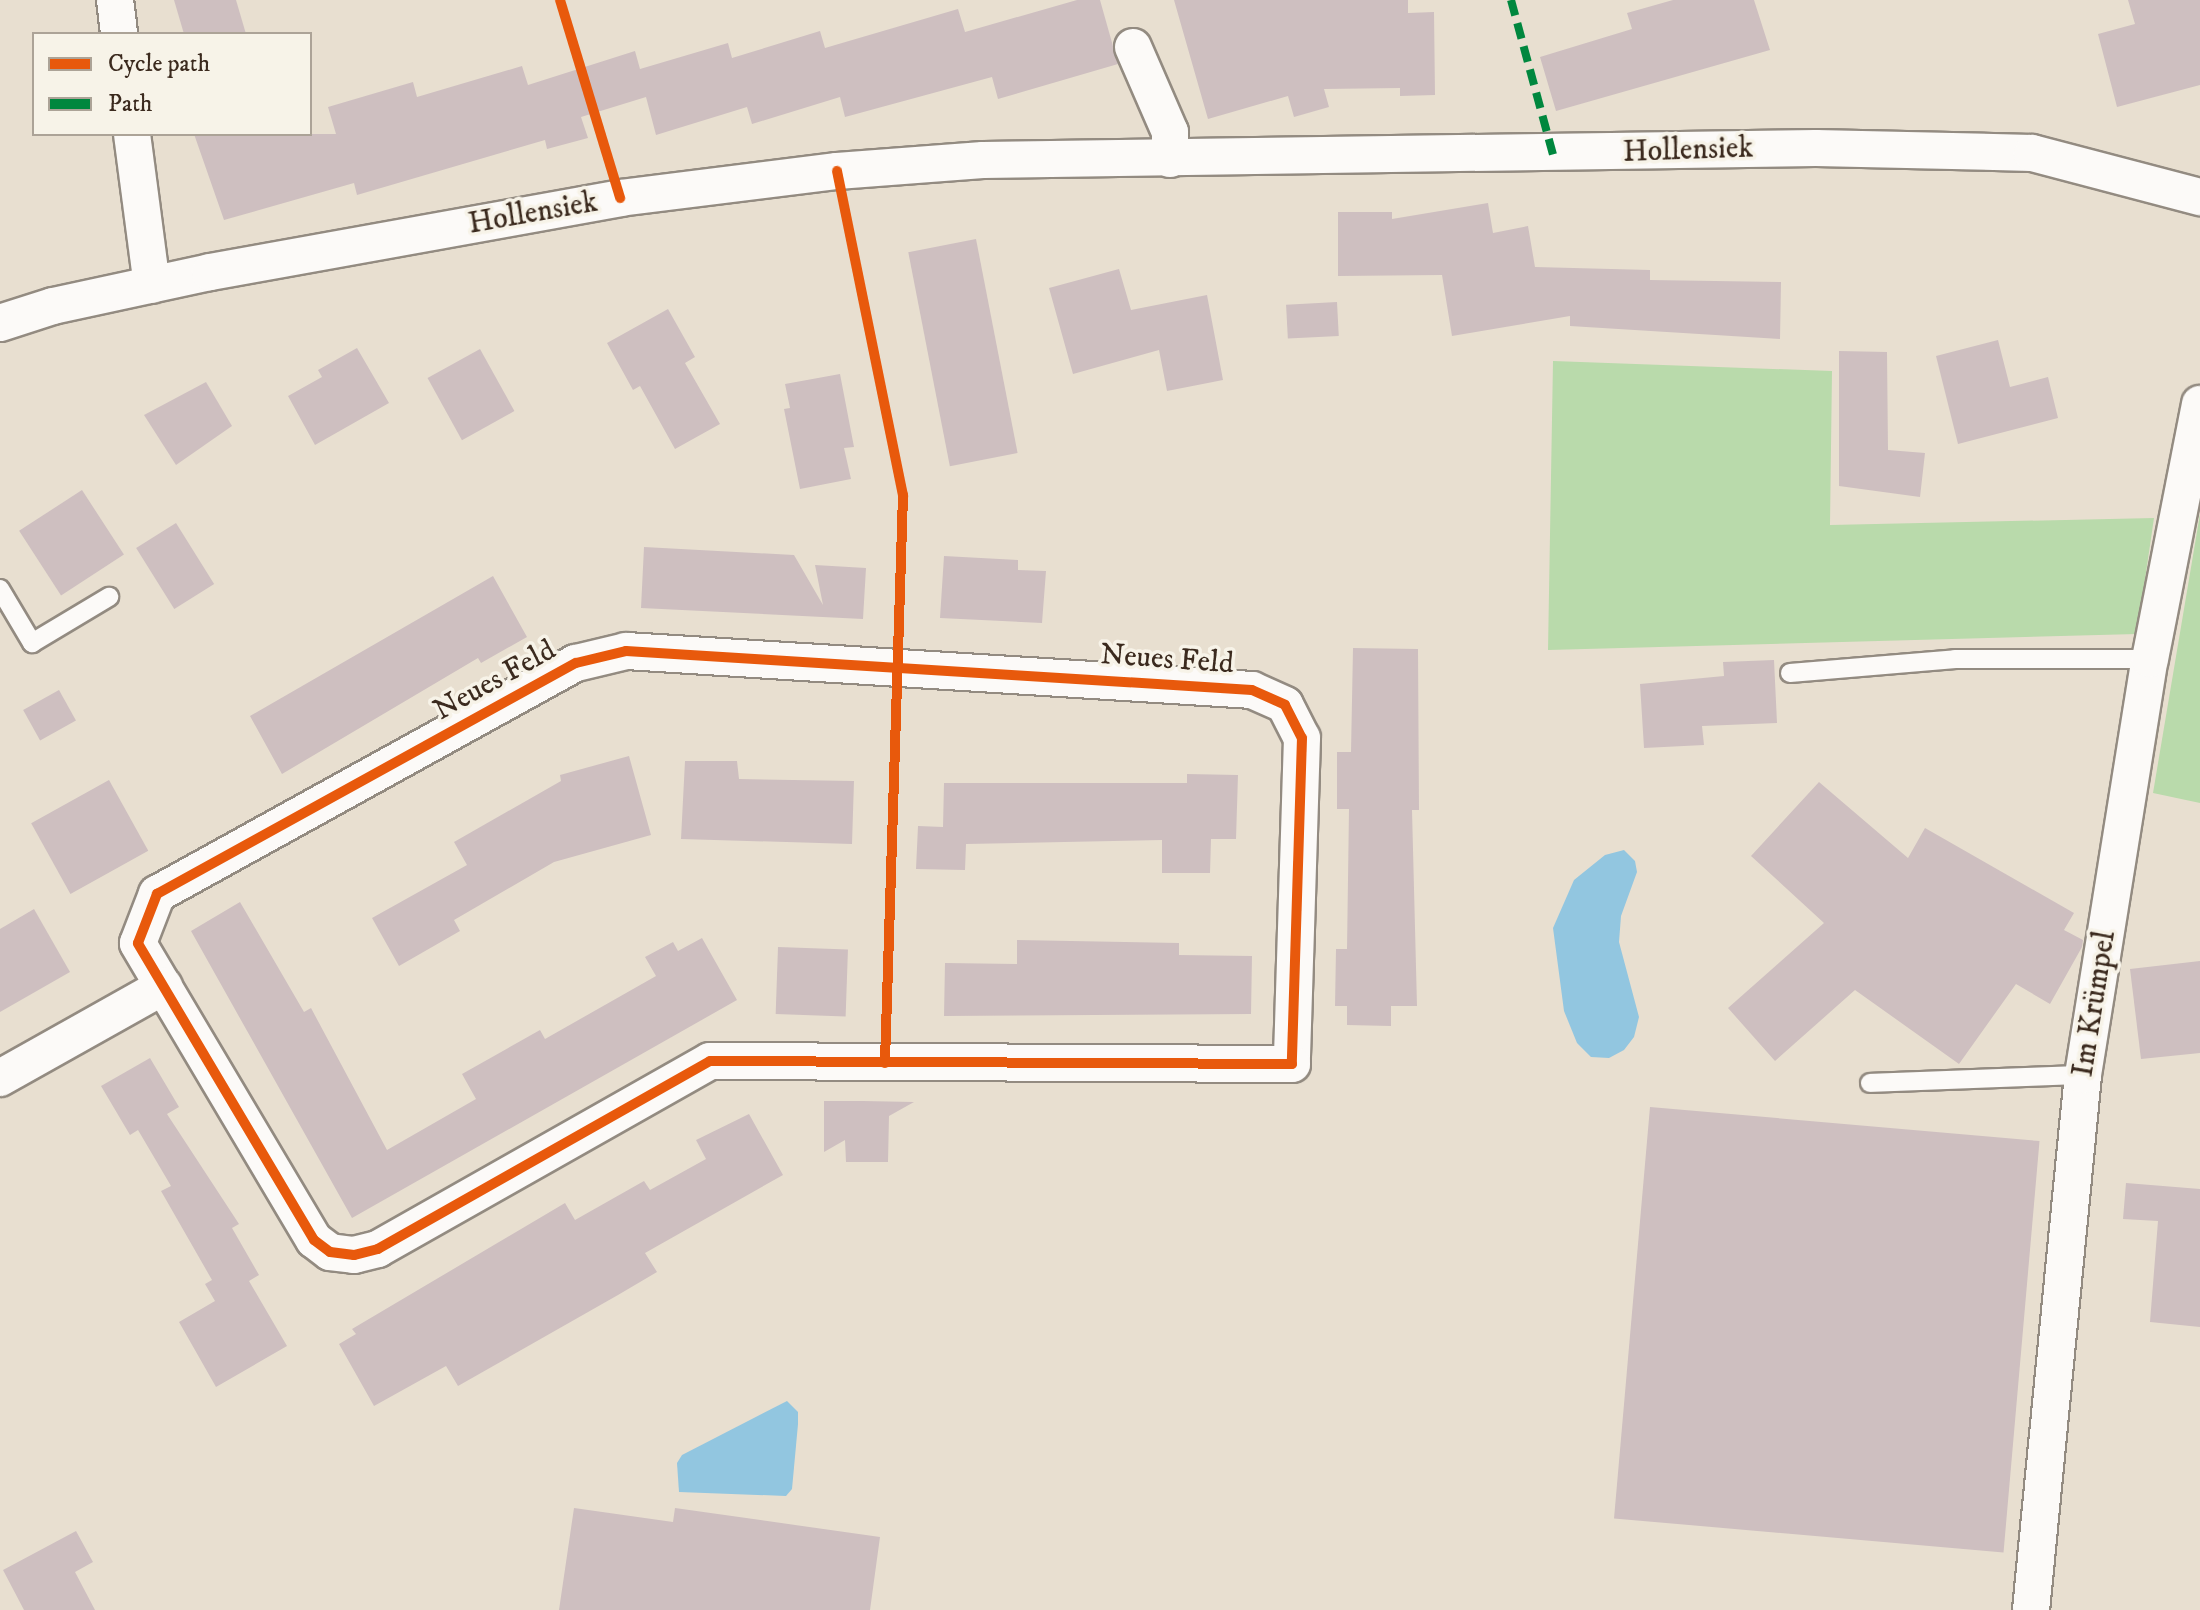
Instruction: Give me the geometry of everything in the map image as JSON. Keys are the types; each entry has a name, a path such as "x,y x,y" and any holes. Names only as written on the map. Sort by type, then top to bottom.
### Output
{"street":[{"path":"115,0 119,32"},
{"path":"1133,47 1170,132 1170,159"},
{"path":"132,136 152,285"},
{"name":"Hollensiek","path":"0,323 152,285 620,198 806,174 983,160 1816,148 2032,153 2200,197"},
{"name":"Im Krümpel","path":"2031,1610 2083,1075 2150,659 2200,404"},
{"name":"Neues Feld","path":"626,651 1252,690 1285,705 1302,738 1292,1064 710,1061 378,1249 354,1255 330,1252 314,1240 164,986 138,943 157,894 576,663 626,651"},
{"path":"0,1078 164,986"}],"lane":[{"path":"0,589 32,643 109,597"},
{"path":"1790,673 1955,659 2150,659"},
{"path":"1870,1083 2083,1075"}],"green space":[{"path":"1553,361 1832,371 1830,525 2154,518 2137,634 1548,650"},
{"path":"2200,514 2200,803 2153,793"}],"water":[{"path":"1624,850 1635,861 1637,872 1621,916 1619,942 1639,1017 1634,1037 1624,1050 1609,1058 1591,1057 1577,1043 1564,1011 1553,928 1574,880 1605,855"},
{"path":"787,1401 798,1412 798,1424 792,1489 786,1496 679,1492 677,1463 682,1455"}],"building":[{"path":"174,0 236,0 245,32 183,32"},
{"path":"1077,0 1100,0 1118,64 998,99 992,77 845,117 840,97 752,124 747,107 656,135 646,97 581,117 588,138 547,149 545,140 357,195 354,183 224,220 195,136 336,134 328,107 413,82 417,97 522,66 528,85 635,51 640,69 728,43 732,58 820,31 825,48 958,9 965,32"},
{"path":"1174,0 1408,0 1408,13 1434,12 1435,95 1400,96 1400,88 1324,89 1329,107 1294,117 1288,96 1208,119"},
{"path":"1673,0 1754,0 1770,50 1556,111 1540,57 1632,29 1627,13"},
{"path":"2128,0 2200,0 2200,85 2117,107 2098,34 2135,24"},
{"path":"1488,203 1493,233 1528,226 1535,267 1650,270 1650,280 1781,282 1780,339 1570,326 1570,316 1452,336 1442,275 1338,276 1338,212 1392,212 1392,219"},
{"path":"976,239 1018,453 950,466 908,252"},
{"path":"1119,269 1131,310 1207,295 1223,380 1167,391 1159,350 1073,374 1049,288"},
{"path":"1337,302 1339,336 1288,339 1286,305"},
{"path":"668,309 695,357 685,363 720,424 675,449 640,386 633,390 607,343"},
{"path":"1998,340 2010,387 2048,377 2058,418 1958,444 1936,356"},
{"path":"357,348 389,403 315,445 288,396 322,377 318,370"},
{"path":"480,349 514,411 462,440 428,378"},
{"path":"1839,351 1887,352 1888,450 1925,453 1920,497 1839,486"},
{"path":"840,374 854,447 844,448 851,479 800,489 784,409 790,408 785,384"},
{"path":"206,382 232,426 176,465 144,415"},
{"path":"82,490 124,555 61,595 19,531"},
{"path":"176,523 214,584 174,609 136,548"},
{"path":"644,547 794,555 823,605 815,565 866,568 863,619 641,608"},
{"path":"944,556 1018,560 1018,570 1046,571 1042,623 940,618"},
{"path":"493,576 527,637 481,663 478,658 282,774 250,716"},
{"path":"1353,648 1418,649 1419,810 1412,810 1417,1006 1391,1006 1391,1026 1347,1025 1347,1006 1335,1006 1336,949 1347,949 1349,809 1337,809 1337,752 1351,752"},
{"path":"1774,660 1777,723 1702,726 1704,745 1644,748 1640,684 1724,676 1723,662"},
{"path":"59,690 76,721 40,740 23,710"},
{"path":"629,756 651,835 554,862 454,920 460,931 399,966 372,918 467,865 454,842 561,781 560,775"},
{"path":"685,761 737,761 739,779 854,781 852,844 681,839"},
{"path":"1187,774 1238,775 1236,839 1211,839 1210,873 1162,873 1162,840 966,844 965,870 916,869 918,826 943,827 944,783 1187,783"},
{"path":"109,780 148,851 70,894 31,823"},
{"path":"1819,782 1908,858 1925,828 2074,913 2064,930 2083,940 2082,947 2050,1004 2016,984 1959,1064 1855,990 1775,1061 1728,1008 1824,923 1751,856"},
{"path":"240,902 304,1012 311,1008 387,1150 476,1099 462,1074 540,1030 545,1039 656,976 645,957 673,942 678,951 702,938 737,1000 352,1218 191,931"},
{"path":"34,909 70,972 0,1012 0,929"},
{"path":"1017,940 1179,943 1179,955 1252,956 1251,1014 944,1016 945,963 1017,964"},
{"path":"778,947 848,949 846,1016 776,1014"},
{"path":"2200,961 2200,1053 2141,1059 2130,969"},
{"path":"150,1058 179,1107 167,1114 239,1224 232,1228 259,1275 249,1281 287,1346 216,1387 179,1322 215,1301 205,1284 212,1280 161,1191 171,1186 138,1130 130,1135 101,1086"},
{"path":"824,1101 914,1102 889,1116 888,1162 846,1162 845,1140 824,1152"},
{"path":"1650,1107 2040,1141 2004,1553 1614,1518"},
{"path":"749,1114 783,1175 645,1253 657,1272 458,1386 446,1366 374,1406 339,1344 356,1334 352,1329 565,1203 575,1220 644,1181 650,1190 706,1159 696,1140"},
{"path":"2126,1183 2200,1189 2200,1327 2150,1322 2158,1221 2123,1219"},
{"path":"574,1508 673,1522 675,1508 880,1537 870,1610 559,1610"},
{"path":"76,1531 93,1562 75,1572 95,1610 24,1610 3,1570"}],"marked path":[{"path":"1511,0 1553,155"}],"cycle path":[{"path":"560,0 620,198"},
{"path":"837,171 903,495 885,1063"},
{"path":"626,651 1252,690 1285,705 1302,738 1292,1064 710,1061 378,1249 354,1255 330,1252 314,1240 138,943 157,894 576,663 626,651"}]}
